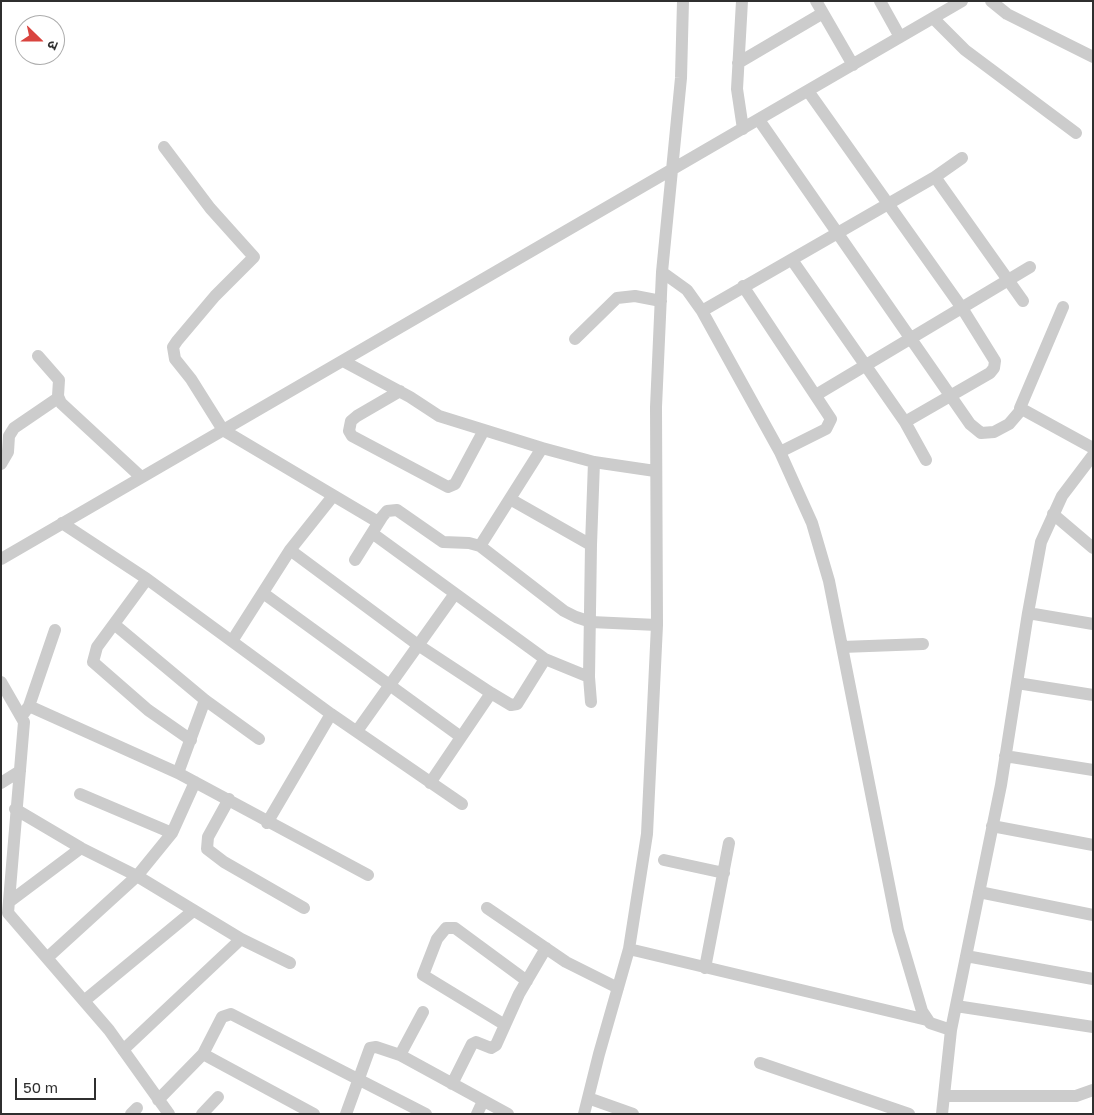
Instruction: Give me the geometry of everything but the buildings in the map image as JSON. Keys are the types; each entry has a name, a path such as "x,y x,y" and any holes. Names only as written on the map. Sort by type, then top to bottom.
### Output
{"street":[{"path":"584,1114 630,949 647,834 657,625 655,471 662,272 681,78 683,1"},
{"path":"742,1 737,101 743,129"},
{"path":"816,1 852,65"},
{"path":"880,1 900,37"},
{"path":"991,1 1007,14 1093,57"},
{"path":"1,559 959,2"},
{"path":"738,63 824,13"},
{"path":"933,18 965,50 1076,133"},
{"path":"808,91 962,308 991,352 996,364 990,372 951,397 905,422"},
{"path":"759,120 970,424 984,434 1002,429 1020,410 1020,403 1063,307"},
{"path":"164,147 210,208 254,257 215,296 174,347 175,359 191,379 223,430 333,496 375,528 454,595 545,659 589,677"},
{"path":"702,311 935,177 962,158"},
{"path":"935,177 1023,301"},
{"path":"792,260 905,422 926,460"},
{"path":"816,395 1030,267"},
{"path":"662,272 687,290 702,311 780,452 821,550 898,930 922,1011 927,1020"},
{"path":"743,286 830,415 829,426 780,452"},
{"path":"575,339 616,298 635,296 661,301"},
{"path":"38,356 58,380 58,398 61,403 141,477"},
{"path":"343,361 439,416 594,462 655,471"},
{"path":"400,392 357,416 351,421 349,431 352,436 448,487 455,484 484,430"},
{"path":"1,464 8,452 9,436 14,428 58,398"},
{"path":"1020,410 1093,448"},
{"path":"480,546 542,448"},
{"path":"942,1114 951,1030 1005,756 1041,542 1062,496 1093,456"},
{"path":"591,702 589,677 594,462"},
{"path":"232,641 290,550 333,496"},
{"path":"510,499 591,546"},
{"path":"355,560 388,511 397,510 437,540 448,543 469,542 480,546 564,611 590,622 657,625"},
{"path":"1054,514 1093,548"},
{"path":"62,522 147,579 331,714 462,804"},
{"path":"290,550 418,645 511,705 516,704 545,659"},
{"path":"147,579 97,646 93,662 148,710 190,740"},
{"path":"263,593 388,686 461,737"},
{"path":"357,731 454,595"},
{"path":"1028,613 1093,624"},
{"path":"114,624 206,700 259,739"},
{"path":"55,630 26,711 8,913 84,1001 123,1050 169,1114"},
{"path":"842,647 923,644"},
{"path":"1,682 26,711 178,773 229,799 267,823 368,875"},
{"path":"1017,683 1093,696"},
{"path":"430,782 491,693"},
{"path":"178,773 206,700"},
{"path":"267,823 331,714"},
{"path":"1005,756 1093,770"},
{"path":"1,783 20,771"},
{"path":"47,958 137,876 172,833 195,782"},
{"path":"80,794 172,833"},
{"path":"229,799 208,837 207,849 224,862 304,908"},
{"path":"16,809 81,848 137,876 241,939 290,963"},
{"path":"992,826 1093,845"},
{"path":"705,968 730,843"},
{"path":"9,902 81,848"},
{"path":"664,860 724,873"},
{"path":"979,892 1093,915"},
{"path":"487,908 587,974 618,988"},
{"path":"84,1001 193,911"},
{"path":"504,1025 423,975 437,939 446,928 455,928 527,981"},
{"path":"123,1050 241,939"},
{"path":"452,1084 472,1045 476,1042 493,1048 546,948"},
{"path":"630,949 927,1020 951,1030"},
{"path":"966,956 1093,979"},
{"path":"956,1006 1093,1027"},
{"path":"400,1055 423,1012"},
{"path":"158,1100 203,1054 222,1017 231,1014 426,1114"},
{"path":"346,1114 357,1078 371,1047 400,1055 508,1114"},
{"path":"203,1054 314,1114"},
{"path":"760,1063 909,1114"},
{"path":"944,1096 1076,1096 1093,1090"},
{"path":"202,1114 218,1097"},
{"path":"588,1098 633,1114"},
{"path":"477,1114 484,1101"}]}
